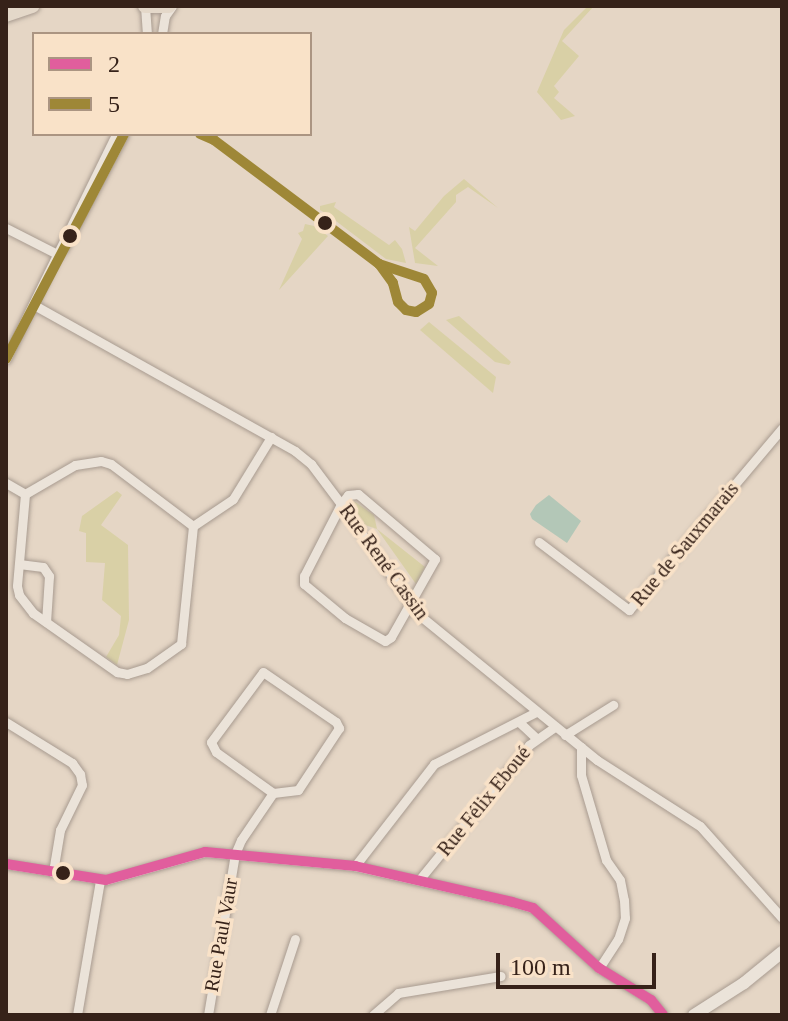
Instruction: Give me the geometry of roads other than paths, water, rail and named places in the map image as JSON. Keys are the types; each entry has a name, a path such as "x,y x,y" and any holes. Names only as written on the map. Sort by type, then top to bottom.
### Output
{"main road":[{"path":"6,15 32,6"},
{"path":"145,6 171,6"}],"street":[{"path":"145,6 147,32"},
{"path":"162,32 165,16 171,6"},
{"path":"6,359 34,305 54,253 115,136"},
{"path":"54,253 69,242 123,136"},
{"path":"6,228 54,253"},
{"name":"Rue René Cassin","path":"34,305 271,437 311,464 410,603 441,635 581,747 700,826 782,918"},
{"name":"Rue de Sauxmarais","path":"539,542 629,610 782,428"},
{"path":"193,526 233,499 271,437"},
{"path":"25,494 75,465 101,461 111,464 193,526"},
{"path":"6,483 25,494"},
{"path":"25,494 19,595 25,605 46,622 117,672 127,674 147,668 171,654 181,644 193,526"},
{"path":"358,494 435,559 410,603 391,637 385,641 345,618 304,584 304,576 348,495 358,494"},
{"path":"19,564 43,567 49,576 46,622"},
{"path":"235,854 273,793 298,790 339,728 336,722 263,672 211,742 216,752 273,793"},
{"path":"565,735 613,705"},
{"path":"355,866 434,764 536,712"},
{"path":"6,722 74,765 80,774 82,785 60,830 53,872"},
{"path":"519,722 536,738"},
{"name":"Rue Félix Eboué","path":"419,880 536,738 555,727"},
{"path":"581,747 581,775 606,860 620,880 624,900 625,918 618,939 599,968"},
{"path":"6,864 100,880 117,878 192,854 235,854 355,866 419,880 533,908 599,968 651,1000 663,1015"},
{"name":"Rue Paul Vaur","path":"208,1015 235,854"},
{"path":"77,1015 100,880"},
{"path":"270,1015 295,939"},
{"path":"694,1015 744,983 782,952"},
{"path":"373,1015 398,993 501,976"}]}
